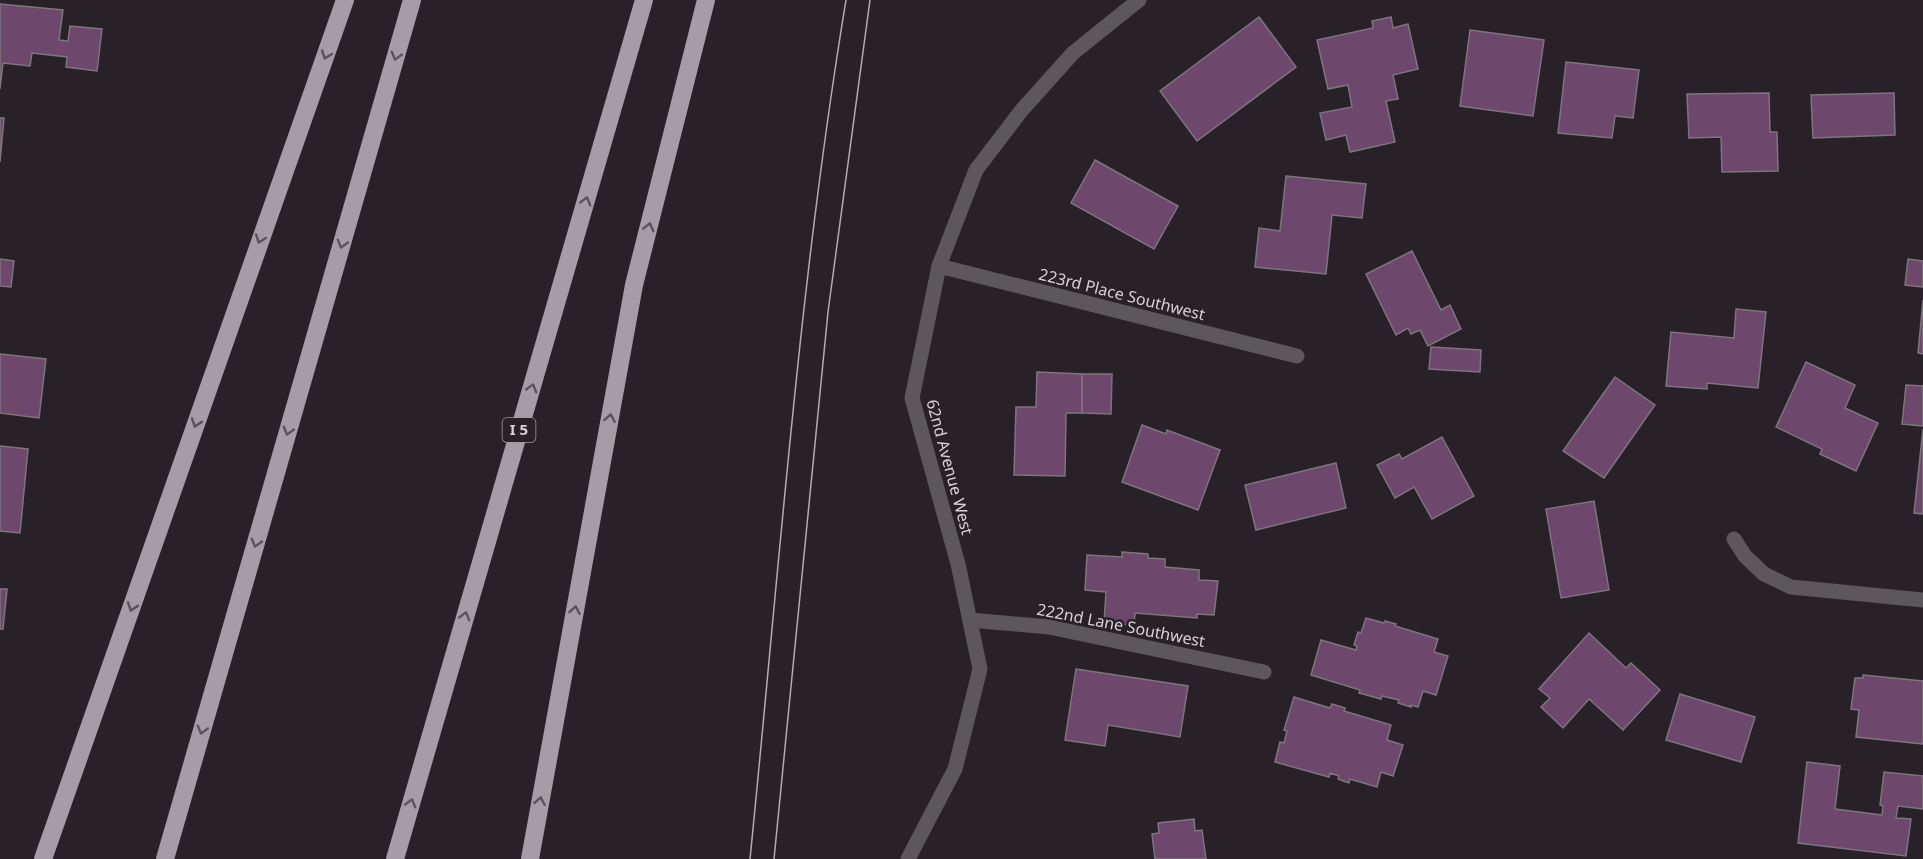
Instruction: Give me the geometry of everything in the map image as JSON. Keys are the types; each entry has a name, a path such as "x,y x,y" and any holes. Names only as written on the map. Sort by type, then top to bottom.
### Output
{"highway":[{"path":"43,859 345,0"},
{"path":"165,859 412,0"},
{"name":"I 5","path":"394,859 644,0"},
{"path":"530,859 634,285 706,0"}],"street":[{"name":"62nd Avenue West","path":"908,859 955,769 980,669 958,564 912,398 939,266 976,170 1021,111 1073,53 1139,0"},
{"name":"223rd Place Southwest","path":"939,266 1297,356"},
{"path":"1734,539 1745,556 1764,574 1791,587 1923,600"},
{"name":"222nd Lane Southwest","path":"970,620 1049,627 1264,672"}],"building":[{"path":"0,4 63,10 59,40 68,41 70,26 102,29 97,71 66,67 67,57 32,53 30,66 3,63 0,89"},
{"path":"1259,17 1296,67 1197,141 1160,91"},
{"path":"1391,17 1393,28 1408,24 1418,69 1393,75 1398,99 1386,101 1395,142 1350,152 1346,135 1326,140 1320,113 1352,107 1348,85 1328,89 1317,40 1373,28 1372,21"},
{"path":"1470,30 1544,40 1533,116 1460,106"},
{"path":"1566,62 1639,70 1633,118 1615,116 1612,138 1558,133"},
{"path":"1769,93 1770,132 1777,132 1778,171 1722,172 1721,137 1689,138 1687,94"},
{"path":"1894,93 1895,135 1813,138 1811,95"},
{"path":"0,118 4,118 0,162"},
{"path":"1095,160 1178,206 1154,249 1071,203"},
{"path":"1286,176 1366,184 1362,218 1332,215 1326,274 1255,267 1259,228 1280,231"},
{"path":"1412,251 1441,310 1450,305 1461,329 1428,346 1420,330 1411,334 1408,328 1396,335 1366,274"},
{"path":"0,259 14,261 11,287 0,286"},
{"path":"1908,259 1923,261 1923,287 1905,285"},
{"path":"1923,300 1923,354 1918,353"},
{"path":"1736,309 1766,312 1758,388 1707,383 1707,389 1666,386 1671,332 1734,338"},
{"path":"1431,347 1481,350 1480,372 1429,369"},
{"path":"0,354 46,359 39,418 0,413"},
{"path":"1806,362 1855,385 1845,408 1878,423 1856,471 1820,454 1822,449 1776,427"},
{"path":"1037,372 1082,374 1082,413 1066,413 1065,476 1014,475 1016,407 1036,407"},
{"path":"1082,374 1112,374 1111,414 1082,413"},
{"path":"1615,377 1655,405 1604,478 1563,451"},
{"path":"1906,385 1923,386 1923,426 1902,424"},
{"path":"1142,425 1166,434 1167,430 1220,450 1198,510 1122,482"},
{"path":"1923,429 1923,514 1914,513"},
{"path":"1442,437 1474,496 1432,519 1414,487 1395,498 1377,465 1399,454 1402,459"},
{"path":"0,446 28,449 20,533 0,531"},
{"path":"1336,463 1346,508 1256,530 1245,485"},
{"path":"1594,501 1609,590 1561,598 1546,509"},
{"path":"1122,552 1148,554 1148,558 1165,559 1165,567 1199,570 1199,580 1218,581 1214,615 1197,614 1197,618 1135,613 1134,625 1104,623 1106,592 1085,590 1087,555 1122,557"},
{"path":"0,589 7,589 3,629 0,629"},
{"path":"1366,618 1396,624 1395,626 1438,639 1434,652 1448,656 1436,695 1423,691 1418,707 1411,705 1411,707 1398,703 1399,700 1382,696 1381,699 1359,693 1360,690 1311,675 1321,640 1356,650 1357,646 1354,645 1358,632 1361,633"},
{"path":"1589,633 1626,668 1631,663 1660,690 1623,730 1589,699 1563,728 1541,707 1550,698 1539,689"},
{"path":"1076,669 1188,686 1180,737 1108,725 1105,746 1065,740"},
{"path":"1863,675 1923,681 1923,744 1856,737 1859,710 1851,709 1855,678 1863,678"},
{"path":"1680,694 1755,717 1741,762 1666,740"},
{"path":"1294,697 1330,708 1332,704 1345,708 1344,711 1391,725 1387,740 1403,745 1393,776 1381,772 1377,787 1350,779 1349,783 1330,773 1329,777 1275,762 1280,742 1284,743 1287,731 1284,730"},
{"path":"1807,762 1840,766 1835,809 1882,815 1883,806 1880,805 1884,772 1923,776 1923,809 1898,806 1896,818 1911,819 1906,856 1798,843"},
{"path":"1194,819 1195,831 1202,830 1206,859 1155,859 1152,834 1159,833 1158,823"}],"tram line":[{"path":"750,859 803,321 815,214 846,0"},
{"path":"774,859 828,312 870,0"}]}
